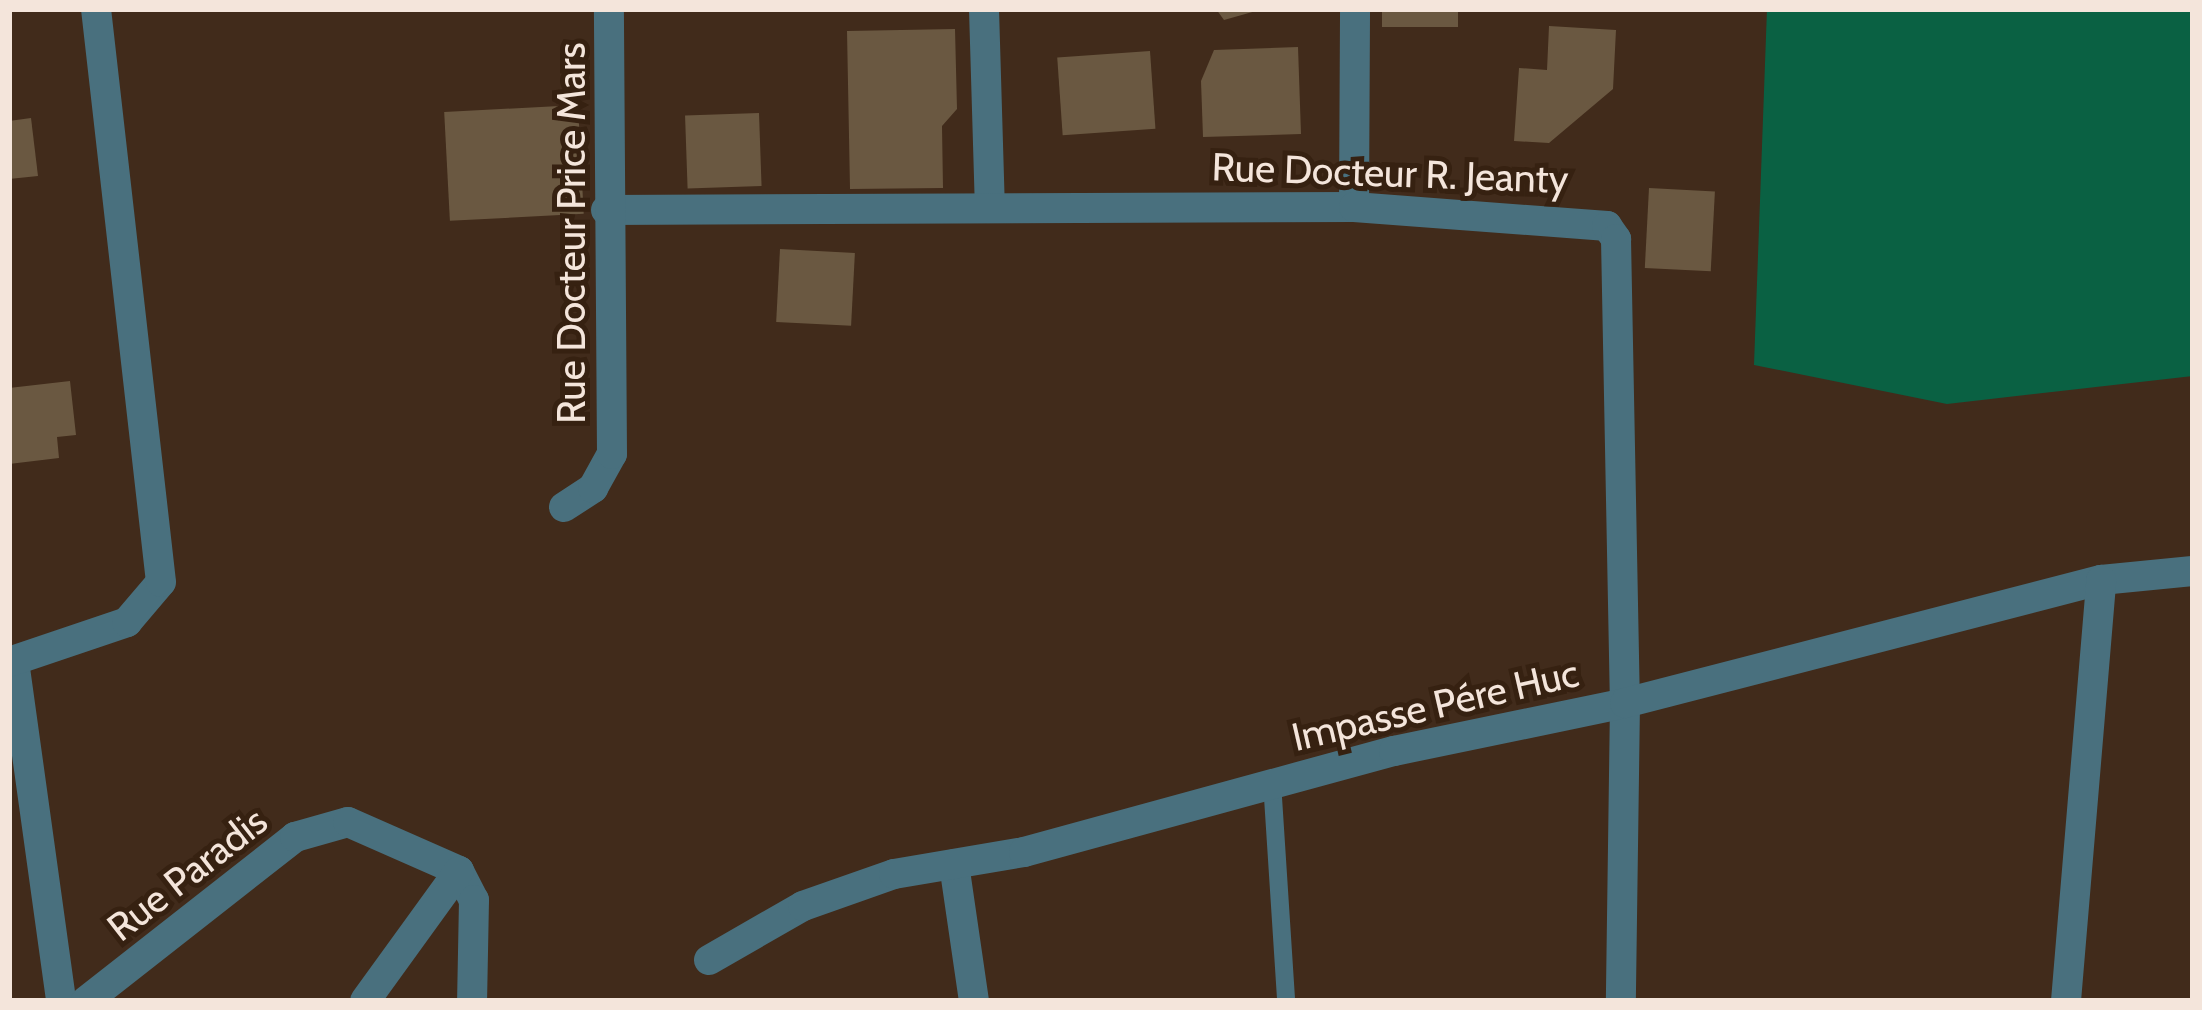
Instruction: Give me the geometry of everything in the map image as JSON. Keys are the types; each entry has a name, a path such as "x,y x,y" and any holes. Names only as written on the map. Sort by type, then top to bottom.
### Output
{"street":[{"path":"61,1001 12,661 127,622 161,582 96,9"},
{"name":"Rue Docteur Price Mars","path":"564,507 593,488 612,454 606,210 609,9"},
{"path":"983,9 990,208"},
{"path":"1354,207 1355,9"},
{"name":"Rue Docteur R. Jeanty","path":"606,210 1354,207 1594,218 1616,238 1624,703 1621,1001"},
{"name":"Impasse Pére Huc","path":"709,960 802,906 954,864 1272,782 1624,703 2102,580 2193,571"},
{"path":"2066,1001 2102,580"},
{"name":"Rue Paradis","path":"86,1001 295,837 348,822 459,871"},
{"path":"954,864 974,1001"},
{"path":"365,1001 459,871 474,900 472,1001"}],"lane":[{"path":"1272,782 1286,1001"}],"green space":[{"path":"1767,9 2193,9 2193,376 1947,404 1754,365"}],"building":[{"path":"1216,9 1263,9 1224,20"},
{"path":"1382,9 1458,9 1458,27 1382,27"},
{"path":"1549,26 1616,30 1613,89 1549,143 1514,141 1519,68 1547,70"},
{"path":"955,29 957,109 942,126 943,188 850,189 847,31"},
{"path":"1298,47 1301,134 1203,137 1201,81 1214,50"},
{"path":"1150,51 1155,129 1063,135 1057,57"},
{"path":"578,105 584,214 450,221 444,112"},
{"path":"759,113 762,186 688,189 685,116"},
{"path":"31,118 38,176 9,179 9,121"},
{"path":"1649,188 1715,191 1711,271 1645,268"},
{"path":"780,249 855,253 851,326 776,322"},
{"path":"70,381 76,435 57,437 59,458 9,464 9,388"}]}
